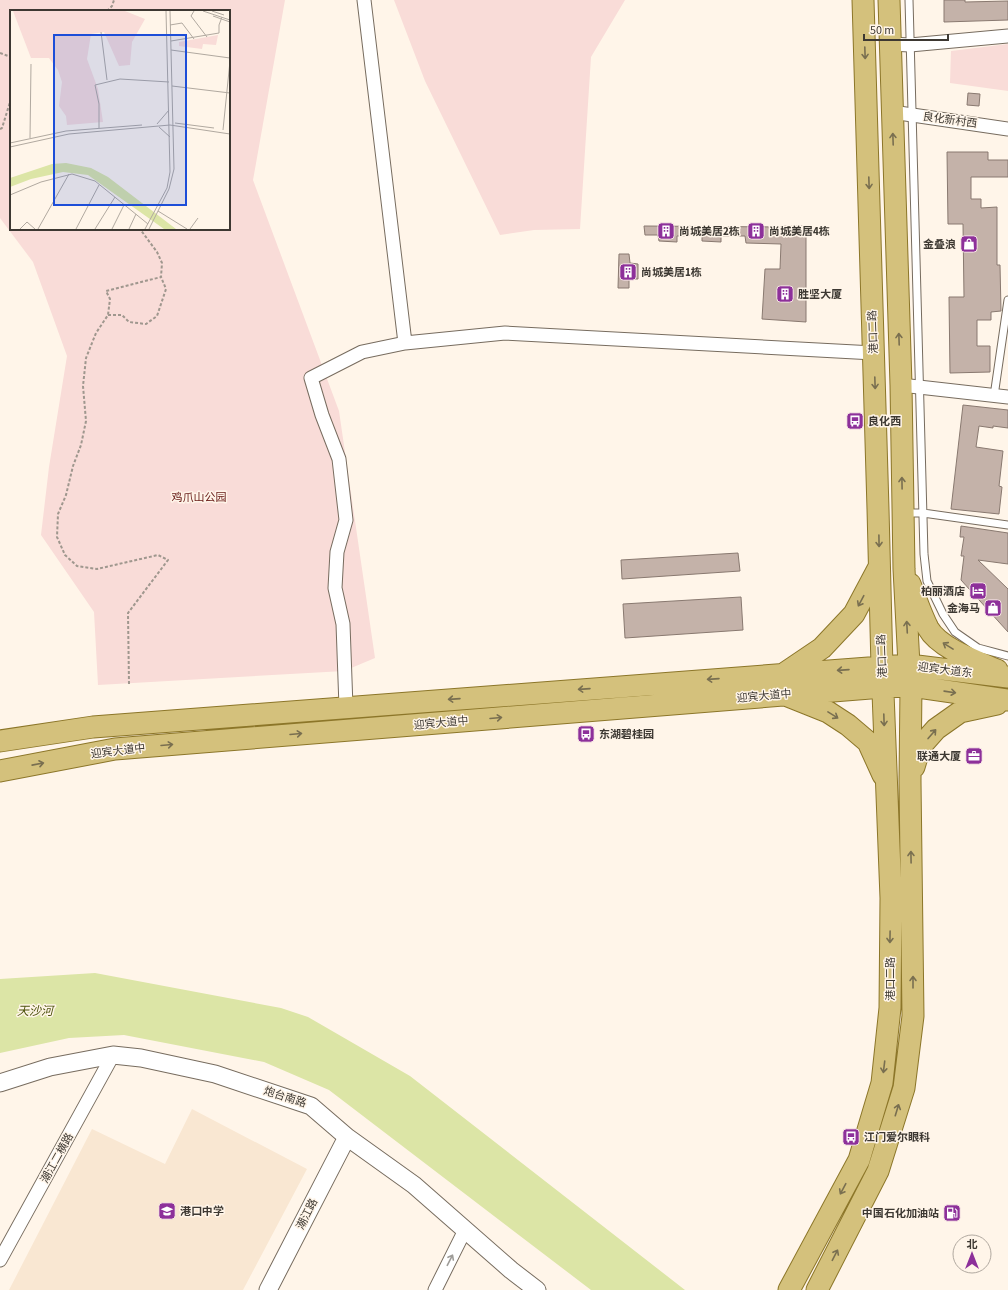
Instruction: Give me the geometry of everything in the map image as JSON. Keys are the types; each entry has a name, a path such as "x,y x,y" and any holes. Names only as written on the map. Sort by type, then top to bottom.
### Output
{"main road":[{"name":"港口二路","path":"789,1290 859,1160 882,1083 890,1008 891,898 882,677 863,0"},
{"name":"港口二路","path":"817,1290 878,1171 904,1088 913,1016 910,781 911,686 908,666 904,570 909,511 910,386 900,44 889,0"},
{"path":"878,509 909,511"},
{"path":"879,566 854,614 822,648 784,684 848,725 868,742 886,784"},
{"path":"904,570 929,629 933,634 945,646 1008,676"},
{"name":"迎宾大道东","path":"882,677 908,666 1008,676"},
{"name":"迎宾大道中","path":"0,741 93,726 346,707 784,684 882,677"},
{"name":"迎宾大道东","path":"882,677 911,686 1008,701"},
{"name":"迎宾大道中","path":"0,771 115,749 784,684"},
{"path":"910,781 920,747 936,729 960,712 1008,701"},
{"path":"891,898 912,896"}],"street":[{"path":"364,0 405,343"},
{"path":"900,44 1008,36"},
{"name":"良化新村西","path":"902,113 1008,129"},
{"path":"346,707 343,624 335,588 337,552 346,520 339,459 322,415 311,378 362,352 405,343 505,333 874,353"},
{"path":"910,386 1008,397"},
{"name":"炮台南路","path":"0,1083 50,1067 113,1055 141,1058 215,1074 311,1106 347,1137 414,1185 534,1289"},
{"name":"潮江二横路","path":"0,1260 113,1055"},
{"name":"潮江路","path":"268,1290 347,1137"},
{"path":"435,1290 465,1230"}],"lane":[{"path":"900,44 909,0"},
{"path":"994,396 1008,300"},
{"path":"1008,525 909,511 924,554 927,581 942,614 955,632 978,648 1008,656"}],"path":[{"path":"108,10 112,6 114,0"},
{"path":"0,53 10,57"},
{"path":"0,129 2,128 10,102"},
{"path":"108,315 122,315 129,322 146,324 157,316 163,301 166,289 160,277 162,263 157,252 141,230"},
{"path":"129,684 128,613 168,560 158,555 97,569 77,566 65,555 57,538 58,514 66,495 73,466 81,445 86,421 83,386 86,358 96,333 108,315 110,299 106,291 160,277"}],"shaded area":[{"name":"港口中学","path":"192,1109 307,1169 243,1290 9,1290 92,1129 165,1164"}],"green space":[{"name":"鸡爪山公园","path":"0,0 285,0 253,180 339,411 375,658 344,671 98,685 94,612 41,535 49,467 67,356 33,262 0,218"},
{"path":"394,0 625,0 591,57 580,229 534,230 500,235 425,81"},
{"path":"1008,44 1008,91 950,83 951,51"}],"water":[{"name":"天沙河","path":"95,973 281,1008 308,1017 410,1076 685,1290 591,1290 329,1090 264,1062 124,1035 69,1038 0,1053 0,979"}],"building":[{"path":"944,0 965,0 965,2 1008,1 1008,20 944,22"},
{"path":"968,93 980,94 979,106 967,105"},
{"path":"947,152 988,152 988,160 1008,160 1008,177 971,177 971,199 981,199 981,208 997,207 997,265 1000,265 1001,311 991,312 991,320 977,320 977,346 990,346 990,372 950,373 949,297 964,297 963,224 948,224"},
{"name":"胜坚大厦","path":"644,226 806,226 806,322 762,319 765,269 780,269 781,244 746,243 745,236 721,236 721,242 702,241 702,235 677,236 677,242 659,241 658,235 645,235"},
{"name":"尚城美居1栋","path":"619,254 629,254 630,263 638,264 638,279 629,279 629,288 618,288"},
{"path":"963,405 1008,410 1008,428 979,426 976,447 1003,451 999,486 1002,487 999,514 951,509"},
{"path":"961,526 1008,533 1008,564 978,560 1008,589 1008,632 961,580 964,556 961,556 964,537 960,537"},
{"path":"738,553 740,571 622,579 621,560"},
{"path":"741,597 743,630 625,638 623,604"}],"place":[{"name":"尚城美居2栋","path":"666,231"},
{"name":"尚城美居4栋","path":"756,231"},
{"name":"金叠浪","path":"969,244"},
{"name":"尚城美居1栋","path":"628,272"},
{"name":"胜坚大厦","path":"785,294"},
{"name":"良化西","path":"855,421"},
{"name":"柏丽酒店","path":"978,591"},
{"name":"金海马","path":"993,608"},
{"name":"东湖碧桂园","path":"586,734"},
{"name":"联通大厦","path":"974,756"},
{"name":"江门爱尔眼科","path":"851,1137"},
{"name":"港口中学","path":"167,1211"},
{"name":"中国石化加油站","path":"952,1213"}]}
